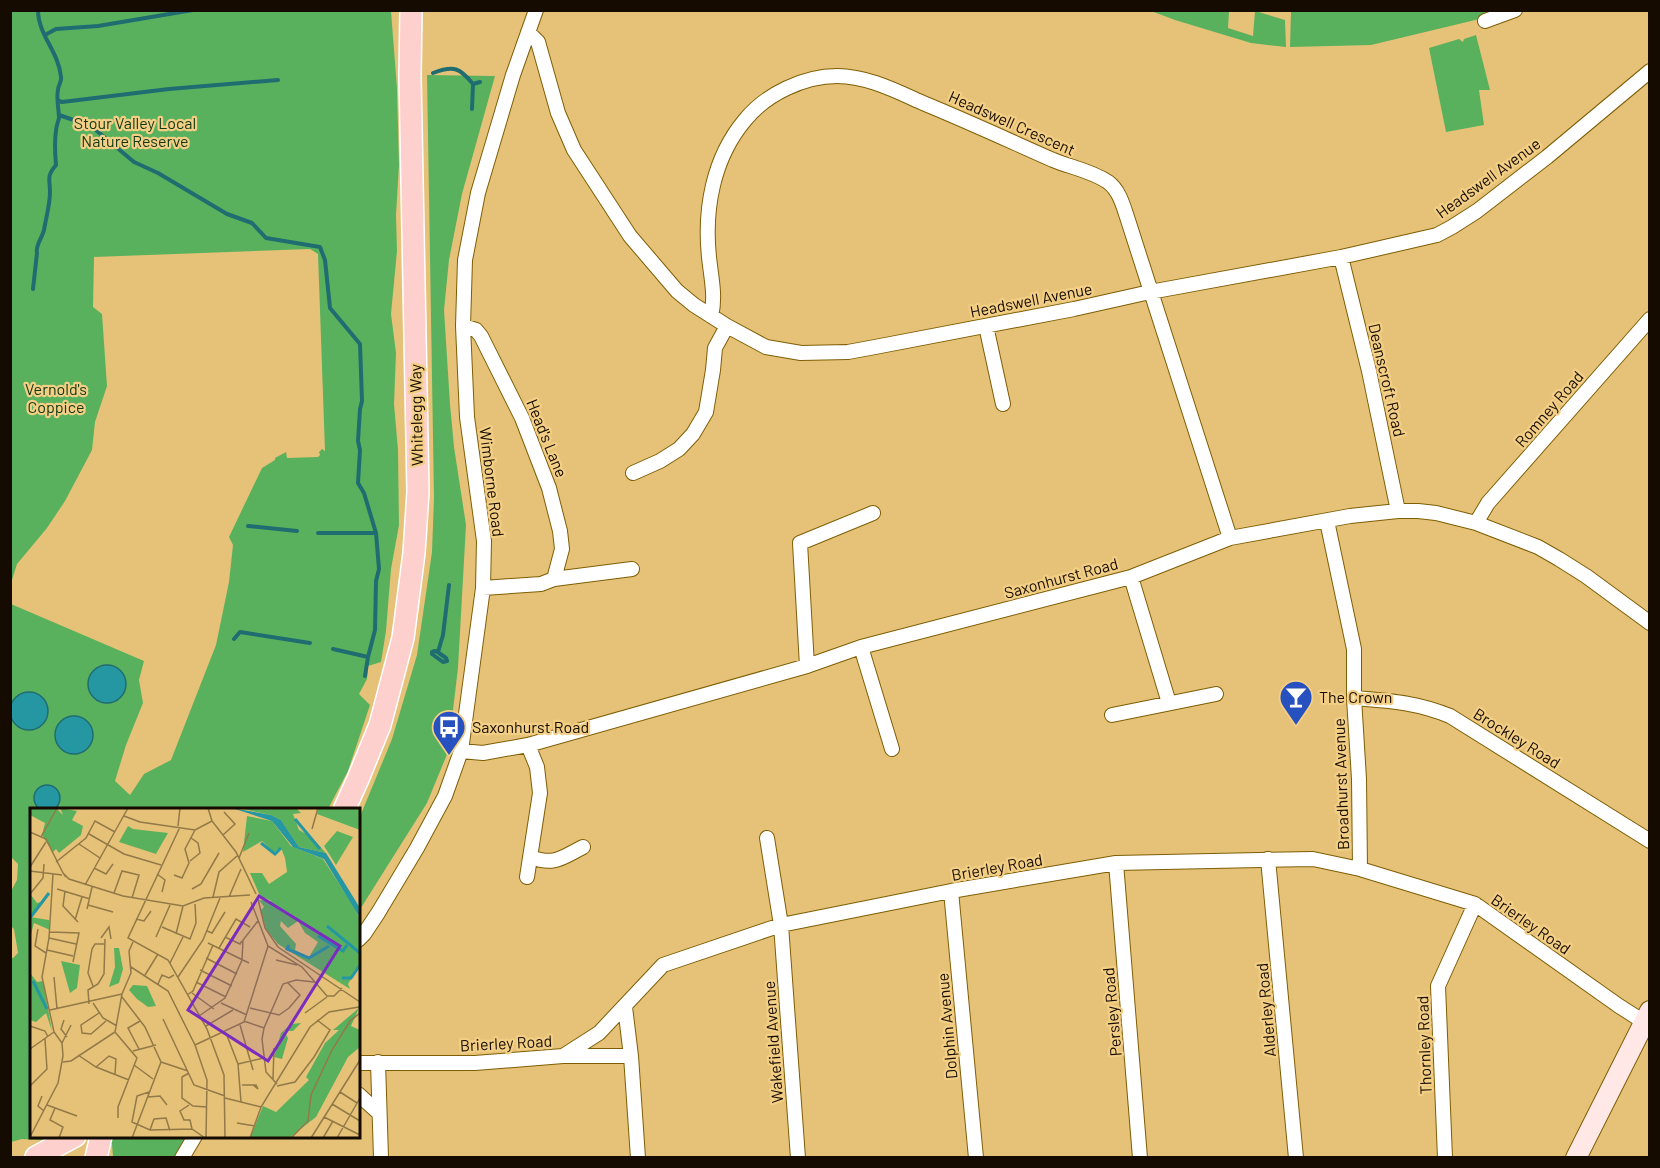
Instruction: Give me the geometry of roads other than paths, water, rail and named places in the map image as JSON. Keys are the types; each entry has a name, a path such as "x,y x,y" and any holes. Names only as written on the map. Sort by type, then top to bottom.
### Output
{"main road":[{"name":"Whitelegg Way","path":"345,808 382,716 403,638 414,553 418,492 410,75 411,10"},
{"path":"36,1157 73,1138"},
{"path":"96,1158 100,1138"},
{"path":"36,1157 51,1155 70,1158"}],"street":[{"name":"Wimborne Road","path":"360,938 374,920 417,848 445,796 461,751 483,588 484,541 467,417 463,326 465,260 478,193 513,75 536,10"},
{"path":"1485,21 1515,10"},
{"name":"Headswell Avenue","path":"528,32 538,42 558,113 574,150 630,236 665,279 685,298 727,326 766,347 801,353 848,351 986,326 1150,292 1341,257 1437,235 1477,211 1547,157 1650,70"},
{"name":"Headswell Crescent","path":"711,316 714,304 709,255 710,198 718,168 730,142 753,110 787,88 811,80 835,76 863,79 887,87 972,123 1109,183 1115,189 1123,206 1230,538"},
{"name":"Deanscroft Road","path":"1341,257 1371,382 1398,511"},
{"name":"Romney Road","path":"1476,523 1488,503 1650,319"},
{"name":"Head's Lane","path":"463,326 476,330 481,336 522,418 549,488 562,549 554,579"},
{"path":"633,473 660,461 679,449 693,434 706,412 715,348 727,326"},
{"path":"986,326 1004,404"},
{"name":"Saxonhurst Road","path":"461,751 483,753 528,745 807,666 861,647 1131,577 1230,538 1350,516 1398,511 1436,513 1476,523 1545,550 1648,620"},
{"path":"807,666 800,543 873,513"},
{"name":"Broadhurst Avenue","path":"1327,521 1354,649 1360,869"},
{"path":"483,588 541,584 554,579 632,569"},
{"path":"1131,577 1169,703"},
{"path":"861,647 892,749"},
{"path":"1112,715 1216,694"},
{"name":"Brockley Road","path":"1354,698 1405,702 1428,707 1450,716 1650,840"},
{"path":"527,877 540,793 537,767 528,745"},
{"name":"Wakefield Avenue","path":"767,838 781,925 798,1158"},
{"path":"530,857 549,862 583,847"},
{"name":"Alderley Road","path":"1268,859 1296,1158"},
{"name":"Brierley Road","path":"360,1063 475,1063 563,1056 599,1034 663,965 781,925 951,891 1116,863 1313,859 1360,869 1475,904 1619,1006 1647,1016"},
{"name":"Persley Road","path":"1116,863 1140,1158"},
{"name":"Dolphin Avenue","path":"951,891 976,1158"},
{"name":"Thornley Road","path":"1445,1158 1438,986 1475,904"},
{"path":"625,1007 638,1158"},
{"path":"1576,1158 1647,1016"},
{"path":"563,1056 631,1056"},
{"path":"378,1062 381,1158"},
{"path":"360,1096 379,1113"},
{"path":"182,1158 194,1138"}],"water":[{"path":"107,665 114,666 120,671 125,677 125,691 120,697 114,702 107,703 100,702 94,697 89,691 88,684 89,677 94,671 100,666"},
{"path":"29,692 42,698 48,711 42,724 29,730 16,724 10,711 16,698"},
{"path":"74,716 87,722 93,735 87,748 74,754 61,748 55,735 61,722"},
{"path":"42,786 52,786 59,793 59,803 55,808 39,808 35,803 35,793"}],"waterway":[{"path":"33,289 37,248 44,230 49,201 50,175 56,165 55,140 59,118 57,93 61,79 57,60 41,28 38,10"},
{"path":"45,35 56,29 98,26 193,10"},
{"path":"433,73 451,69 464,74 473,84 472,109"},
{"path":"59,101 278,80"},
{"path":"473,84 480,82"},
{"path":"59,115 91,126 134,162 158,173 227,214 252,223 266,238 320,247 325,260 330,308 360,344 362,401 358,441 360,450 358,483 364,493 376,533 318,533"},
{"path":"248,526 297,531"},
{"path":"365,676 375,630 376,581 379,569 376,533"},
{"path":"439,653 447,661 443,662 432,652 438,652 443,635 449,585"},
{"path":"234,639 240,632 310,643"},
{"path":"333,649 368,657"}],"place":[{"name":"The Crown","path":"1296,726"},
{"name":"Saxonhurst Road","path":"449,756"}],"park label":[{"name":"Stour Valley Local Nature Reserve","path":"135,132"},
{"name":"Vernold's Coppice","path":"56,398"}]}
